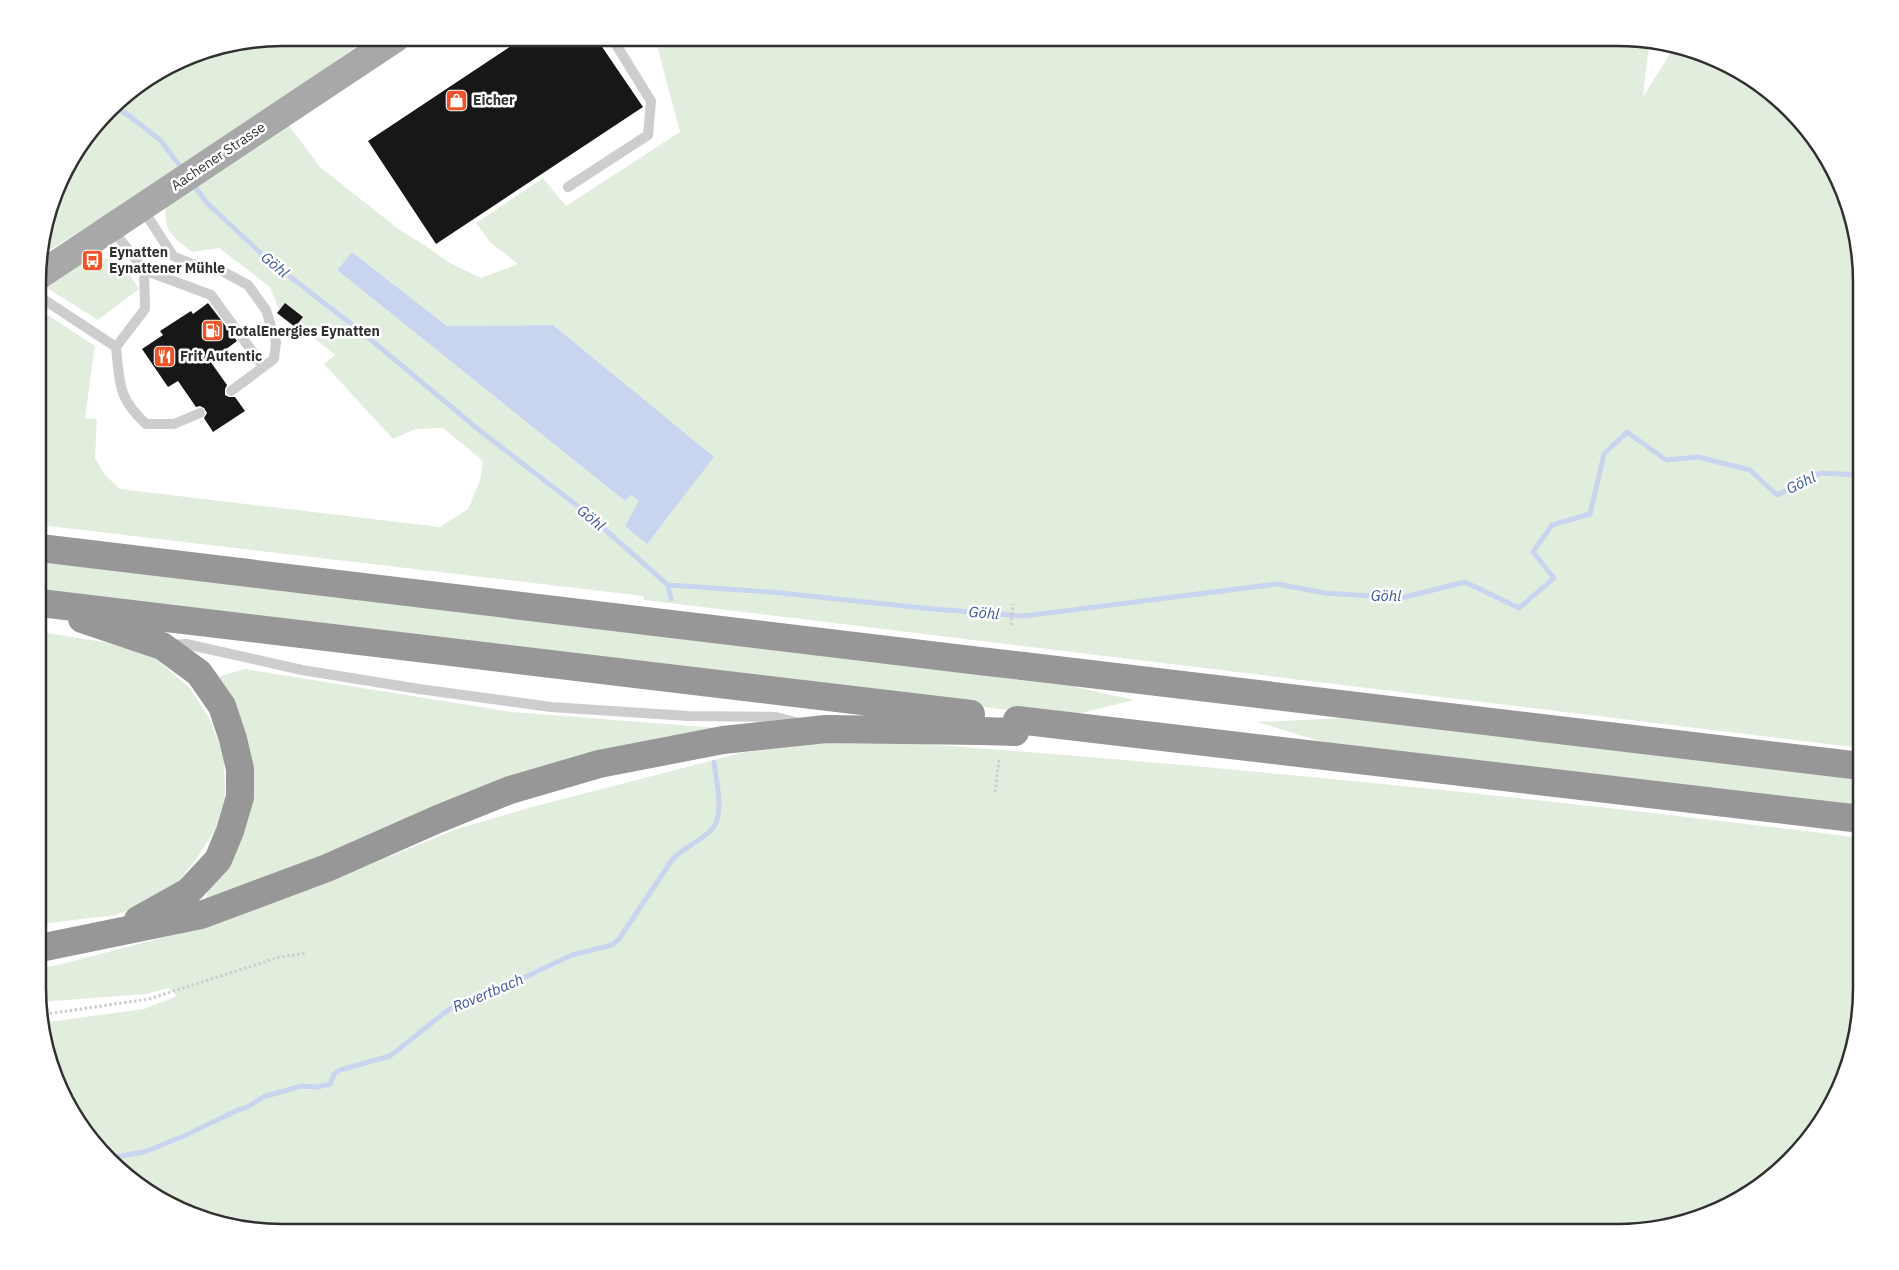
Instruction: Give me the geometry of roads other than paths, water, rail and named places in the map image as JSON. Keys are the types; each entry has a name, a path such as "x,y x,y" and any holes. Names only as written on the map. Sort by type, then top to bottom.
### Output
{"highway":[{"path":"46,549 1853,765"},
{"path":"46,603 83,620 162,646 199,673 222,706 233,739 240,769 240,797 230,831 218,860 188,892 112,933"},
{"path":"46,603 680,679 982,723 1016,726 1047,723 1853,817"},
{"path":"46,947 201,915 328,868 438,819 510,790 599,764 694,744 721,728 826,729 982,723"}],"main road":[{"name":"Aachener Strasse","path":"47,271 384,46"}],"lane":[{"path":"568,187 648,136 651,101 617,46"},
{"path":"142,207 173,256 192,264 220,270 248,285 266,310 276,342 274,359 231,391"},
{"path":"111,228 144,270 211,294 263,366"},
{"path":"144,270 145,309 116,347 122,393 132,411 146,424 174,424 200,413"},
{"path":"46,302 116,347"},
{"path":"162,646 186,644 302,670 551,707 688,716 721,728"}],"water":[{"path":"352,252 447,326 553,325 714,457 647,544 625,526 639,501 631,495 625,501 337,270"}],"waterway":[{"name":"Göhl","path":"120,110 160,140 184,171"},
{"name":"Göhl","path":"193,184 207,203 266,258 364,334 479,430 584,511 668,585 771,592 933,609 1024,616 1277,584 1325,593 1401,598 1465,582 1519,608 1554,578 1533,552 1552,525 1590,514 1604,454 1627,432 1666,460 1698,457 1750,470 1777,495 1821,473 1853,475"},
{"name":"Rovertbach","path":"668,585 671,599"},
{"name":"Rovertbach","path":"117,1157 144,1152 184,1136 246,1108 263,1097 301,1086 317,1087 330,1084 334,1074 340,1070 390,1056 448,1010 468,999 519,980 572,955 612,945 619,939 672,860 709,832 714,826 718,818 719,809 714,762"}],"place":[{"name":"Eicher","path":"457,100"},
{"name":"Eynatten Eynattener Mühle","path":"93,260"},
{"name":"TotalEnergies Eynatten","path":"212,331"},
{"name":"Frit Autentic","path":"164,356"}]}
